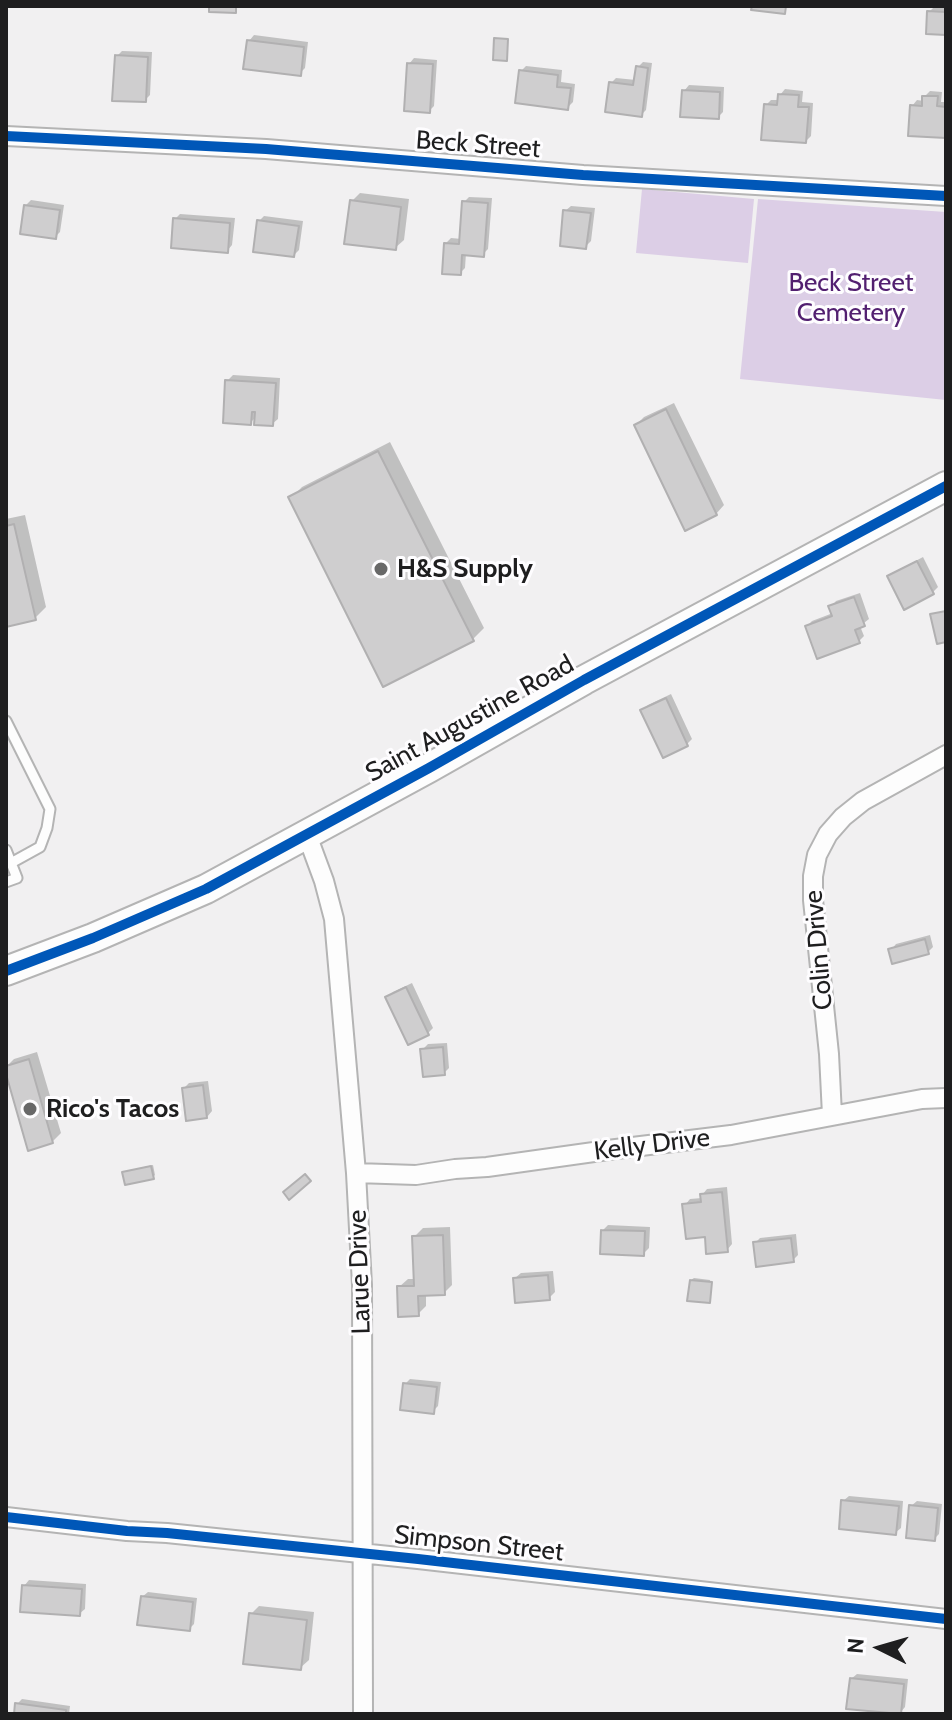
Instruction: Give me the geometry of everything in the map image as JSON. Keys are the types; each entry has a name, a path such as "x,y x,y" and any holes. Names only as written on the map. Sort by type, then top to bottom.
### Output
{"main road":[{"name":"Saint Augustine Road","path":"6,971 93,938 206,889 584,680 946,486"}],"street":[{"name":"Beck Street","path":"6,136 266,149 583,175 946,196"},
{"name":"Colin Drive","path":"832,1115 813,900 817,855 828,834 863,801 946,755"},
{"name":"Larue Drive","path":"307,835 334,919 356,1173 362,1285 363,1714"},
{"name":"Kelly Drive","path":"356,1173 416,1175 487,1167 731,1135 922,1099 946,1098"},
{"name":"Simpson Street","path":"6,1517 946,1619"}],"lane":[{"path":"6,721 50,809 40,847 11,863"},
{"path":"6,850 17,878 6,882"}],"green space":[{"path":"642,189 754,199 748,263 636,253"},
{"name":"Beck Street Cemetery","path":"758,199 946,212 946,400 740,379"}],"building":[{"path":"209,6 236,6 236,13 209,12"},
{"path":"752,6 786,6 785,14 751,10"},
{"path":"927,11 946,12 946,35 926,34"},
{"path":"494,38 508,39 507,61 493,60"},
{"path":"247,40 304,47 301,76 243,69"},
{"path":"115,55 148,57 146,102 112,101"},
{"path":"407,63 433,64 430,113 404,111"},
{"path":"636,66 648,68 642,117 605,112 609,82 633,85"},
{"path":"519,70 558,75 557,87 571,88 568,110 515,103"},
{"path":"682,90 720,92 719,119 680,117"},
{"path":"778,94 799,95 798,107 809,107 806,143 761,140 764,104 777,105"},
{"path":"922,96 938,96 937,106 946,107 946,138 908,136 910,105 922,106"},
{"path":"350,200 401,207 396,250 344,244"},
{"path":"462,201 488,203 484,257 462,255 461,275 442,274 444,243 459,244"},
{"path":"24,205 60,210 56,239 20,234"},
{"path":"563,210 591,213 586,249 560,246"},
{"path":"173,218 230,223 228,253 171,248"},
{"path":"257,220 299,226 294,257 253,252"},
{"path":"225,380 276,383 273,426 254,425 255,412 252,412 251,425 223,423"},
{"path":"666,409 717,515 685,531 634,425"},
{"name":"H&S Supply","path":"378,451 474,641 383,687 288,497"},
{"path":"14,524 36,620 6,627 6,526"},
{"path":"917,561 934,594 904,610 887,576"},
{"path":"854,597 865,626 855,630 860,643 817,659 805,626 832,616 828,606"},
{"path":"946,611 946,642 937,644 930,614"},
{"path":"666,698 688,746 663,758 640,710"},
{"path":"925,939 929,954 892,964 888,949"},
{"path":"406,987 429,1035 408,1045 385,997"},
{"path":"443,1047 445,1075 423,1077 420,1049"},
{"name":"Rico's Tacos","path":"29,1059 53,1143 28,1151 6,1066"},
{"path":"203,1085 207,1118 186,1121 182,1088"},
{"path":"151,1166 154,1179 125,1185 122,1172"},
{"path":"305,1174 311,1181 289,1200 283,1192"},
{"path":"722,1192 728,1252 706,1254 705,1237 686,1239 682,1204 701,1202 700,1194"},
{"path":"601,1230 645,1231 644,1256 600,1254"},
{"path":"443,1235 445,1295 418,1296 419,1316 398,1317 397,1286 414,1286 412,1236"},
{"path":"791,1238 794,1262 756,1267 753,1242"},
{"path":"548,1275 550,1300 515,1303 513,1278"},
{"path":"690,1280 712,1282 710,1303 687,1301"},
{"path":"403,1383 437,1387 434,1414 400,1410"},
{"path":"841,1500 899,1506 896,1535 839,1529"},
{"path":"909,1505 938,1508 935,1541 906,1538"},
{"path":"22,1585 82,1589 80,1616 20,1612"},
{"path":"141,1596 193,1602 190,1631 137,1625"},
{"path":"249,1613 307,1620 301,1670 243,1664"},
{"path":"850,1678 904,1684 901,1714 846,1709"},
{"path":"15,1703 66,1710 66,1714 14,1714"}],"cycle path":[{"path":"6,136 266,149 583,175 946,196"},
{"path":"6,971 93,938 206,889 584,680 946,486"},
{"path":"6,1517 418,1559 946,1619"}],"place":[{"name":"H&S Supply","path":"381,569"},
{"name":"Rico's Tacos","path":"30,1109"}]}
